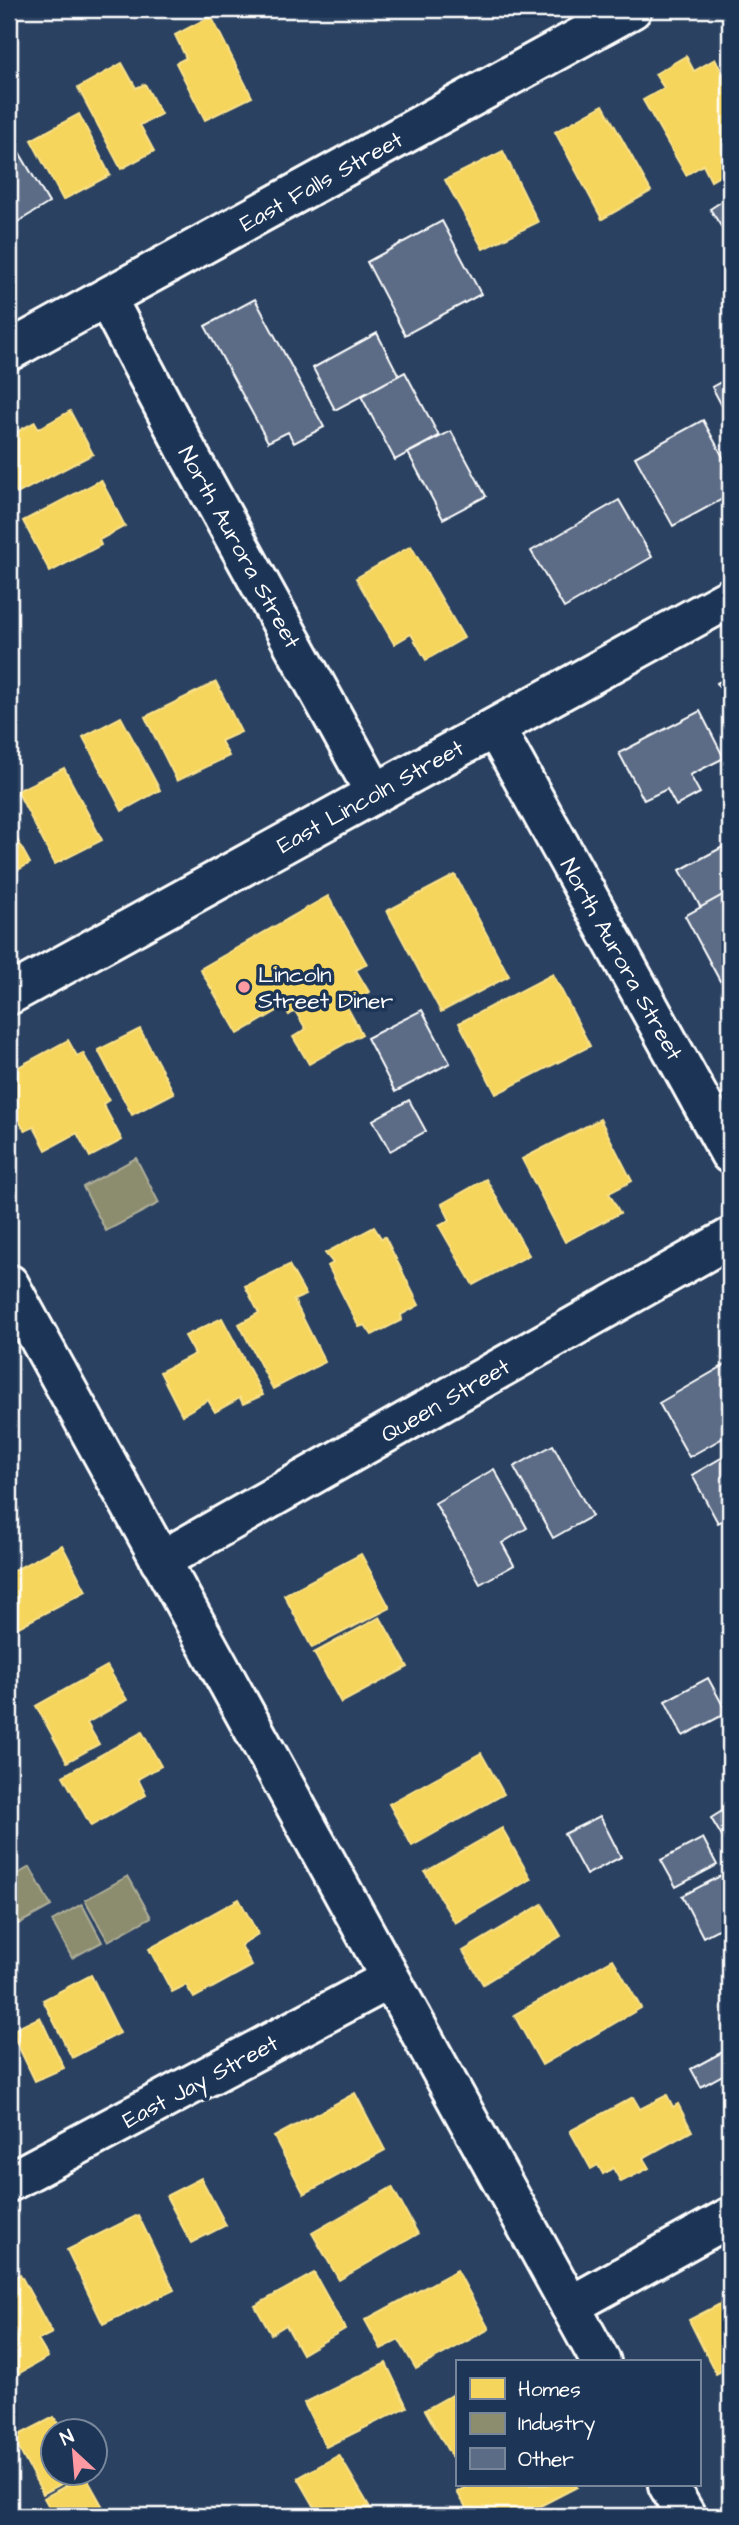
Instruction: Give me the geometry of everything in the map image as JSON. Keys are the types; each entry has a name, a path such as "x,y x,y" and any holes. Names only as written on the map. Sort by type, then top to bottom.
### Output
{"street":[{"name":"East Falls Street","path":"9,351 632,9"},
{"name":"North Aurora Street","path":"107,299 187,451 375,793"},
{"name":"East Lincoln Street","path":"9,995 730,598"},
{"name":"North Aurora Street","path":"495,728 730,1153"},
{"name":"Queen Street","path":"160,1561 730,1238"},
{"path":"9,1284 600,2360"},
{"name":"East Jay Street","path":"9,2182 390,1979"},
{"path":"570,2306 730,2217"},
{"path":"669,2486 686,2516"}],"building: Homes":[{"path":"211,16 252,97 205,120 176,63 186,58 175,35"},
{"path":"686,56 694,71 715,59 730,86 730,170 711,181 703,165 686,175 643,100 664,88 655,74"},
{"path":"122,63 136,88 145,84 161,114 140,125 154,151 121,169 78,88"},
{"path":"603,105 651,191 602,219 555,132"},
{"path":"79,114 110,175 63,200 31,140"},
{"path":"503,151 538,222 483,249 445,180"},
{"path":"70,411 93,454 17,494 9,478 9,436 35,422 38,429"},
{"path":"101,480 125,526 99,540 101,545 50,572 23,521"},
{"path":"411,546 464,638 426,660 411,634 394,644 356,578"},
{"path":"216,682 241,732 221,741 229,756 177,781 145,717"},
{"path":"121,717 160,790 122,811 83,737"},
{"path":"64,768 102,840 55,864 17,791"},
{"path":"9,825 30,863 9,875"},
{"path":"455,875 509,976 441,1012 387,911"},
{"path":"328,896 367,964 356,970 369,992 346,1005 362,1034 309,1064 293,1037 306,1029 295,1011 289,1015 284,1007 238,1034 200,969"},
{"path":"553,974 590,1046 496,1094 459,1023"},
{"path":"140,1029 174,1093 132,1115 98,1050"},
{"path":"68,1040 77,1056 83,1053 109,1100 103,1104 122,1140 90,1157 77,1133 46,1150 34,1127 25,1131 16,1116 9,1120 9,1072"},
{"path":"600,1119 632,1181 609,1193 620,1213 565,1242 522,1159"},
{"path":"486,1179 529,1255 473,1285 439,1226 450,1220 442,1204"},
{"path":"374,1227 381,1238 385,1237 419,1305 401,1315 402,1320 372,1335 365,1325 359,1327 328,1266 333,1263 325,1253"},
{"path":"289,1265 306,1295 294,1300 325,1362 273,1389 239,1324 259,1313 245,1286"},
{"path":"222,1318 263,1395 243,1404 240,1398 215,1412 208,1400 182,1415 160,1372 195,1354 185,1336"},
{"path":"62,1545 86,1591 9,1632 9,1573"},
{"path":"361,1554 390,1608 312,1648 284,1595"},
{"path":"380,1617 408,1667 341,1703 314,1653"},
{"path":"107,1666 127,1700 87,1723 99,1744 67,1762 36,1706"},
{"path":"142,1732 161,1766 138,1779 146,1795 91,1826 63,1776"},
{"path":"481,1753 504,1794 412,1846 389,1804"},
{"path":"502,1828 531,1879 455,1923 425,1872"},
{"path":"239,1899 258,1934 241,1945 252,1966 194,1998 186,1985 172,1992 149,1949"},
{"path":"542,1904 561,1936 483,1984 463,1951"},
{"path":"613,1959 641,2008 542,2065 514,2015"},
{"path":"91,1975 120,2033 72,2058 43,2000"},
{"path":"40,2017 64,2068 35,2081 11,2031"},
{"path":"355,2093 385,2150 304,2194 274,2137"},
{"path":"667,2095 673,2107 678,2104 692,2131 643,2158 649,2168 621,2182 613,2168 603,2174 598,2165 591,2169 570,2131 633,2097 640,2109"},
{"path":"201,2178 226,2225 191,2243 166,2196"},
{"path":"392,2187 418,2234 339,2280 312,2233"},
{"path":"138,2215 174,2290 103,2324 67,2250"},
{"path":"457,2270 489,2329 416,2369 399,2340 381,2349 365,2320"},
{"path":"314,2273 345,2329 302,2354 286,2325 271,2334 255,2306"},
{"path":"20,2274 52,2333 38,2340 48,2357 9,2379 9,2280"},
{"path":"730,2299 730,2367 716,2374 689,2320"},
{"path":"386,2363 407,2407 326,2447 304,2403"},
{"path":"456,2393 456,2465 425,2410"},
{"path":"38,2425 38,2485 13,2438"},
{"path":"339,2455 375,2516 320,2516 298,2478"},
{"path":"39,2486 58,2486 43,2494"},
{"path":"65,2486 91,2486 108,2516 54,2516 44,2498"},
{"path":"469,2486 577,2487 521,2516 471,2516 457,2492"}],"building: Industry":[{"path":"136,1158 159,1203 106,1231 83,1187"},
{"path":"30,1867 51,1906 9,1929 9,1879"},
{"path":"128,1876 151,1917 108,1941 85,1900"},
{"path":"82,1904 102,1942 72,1958 52,1921"}],"building: Other":[{"path":"12,140 49,203 9,227 9,141"},
{"path":"730,196 730,240 710,209"},
{"path":"442,221 481,294 405,335 367,262"},
{"path":"255,299 324,427 294,443 288,432 268,442 205,326"},
{"path":"377,333 399,376 335,410 313,368"},
{"path":"405,372 439,436 395,460 361,396"},
{"path":"730,377 730,421 712,387"},
{"path":"703,420 730,470 730,495 673,526 635,457"},
{"path":"451,431 486,496 443,519 408,453"},
{"path":"619,500 652,557 564,608 531,551"},
{"path":"730,676 730,706 717,683"},
{"path":"700,711 724,758 690,775 700,793 676,806 667,789 644,800 619,753"},
{"path":"730,843 730,891 701,908 680,870"},
{"path":"730,891 730,975 720,981 685,916"},
{"path":"422,1010 450,1063 395,1092 367,1038"},
{"path":"409,1100 426,1131 390,1151 373,1120"},
{"path":"730,1362 730,1434 689,1457 659,1403"},
{"path":"553,1445 592,1516 553,1538 514,1467"},
{"path":"730,1453 730,1517 718,1523 692,1475"},
{"path":"494,1469 527,1528 502,1543 514,1565 480,1584 435,1503"},
{"path":"708,1678 727,1713 683,1736 665,1701"},
{"path":"730,1806 730,1850 711,1818"},
{"path":"600,1816 621,1857 586,1875 564,1834"},
{"path":"703,1838 717,1865 676,1887 661,1860"},
{"path":"722,1875 730,1891 730,1923 703,1937 682,1896"},
{"path":"730,2048 730,2071 701,2087 691,2069"}],"place":[{"name":"Lincoln Street Diner","path":"244,987"}]}
